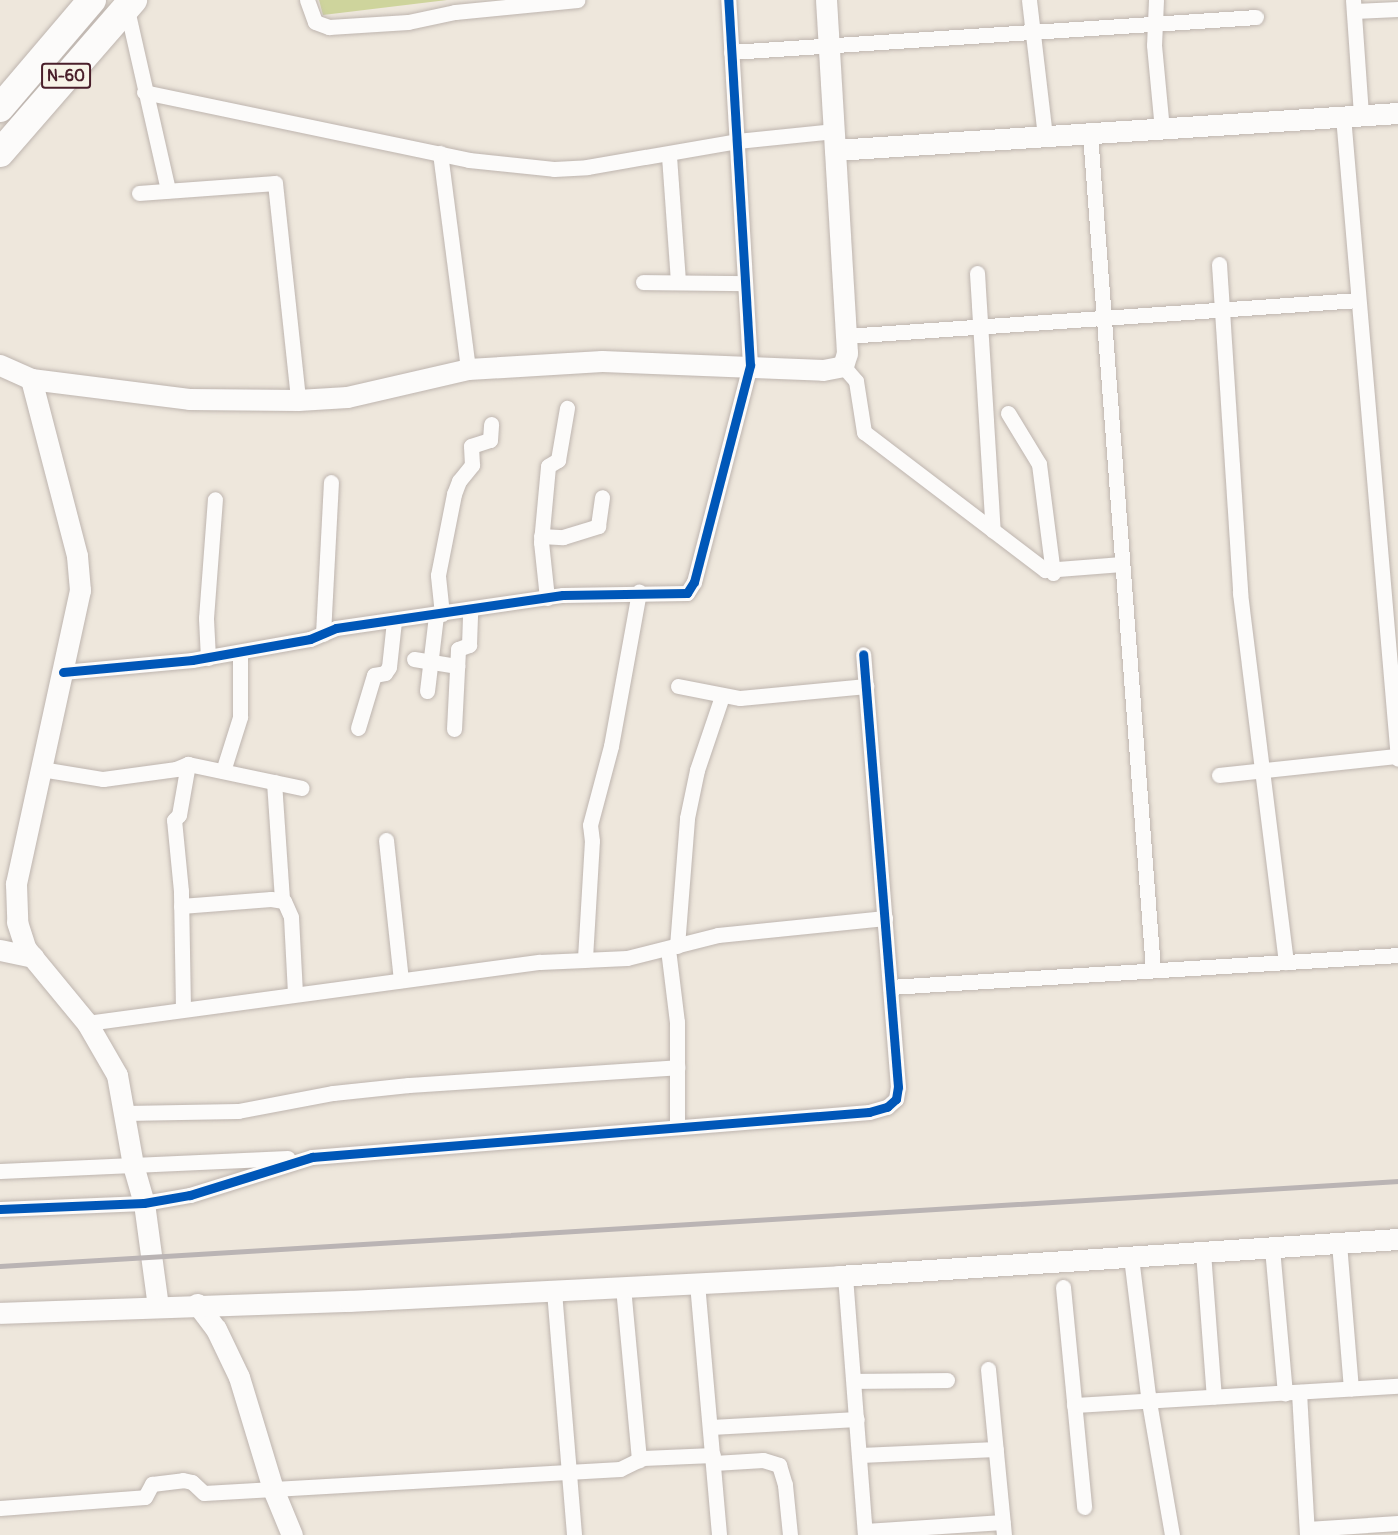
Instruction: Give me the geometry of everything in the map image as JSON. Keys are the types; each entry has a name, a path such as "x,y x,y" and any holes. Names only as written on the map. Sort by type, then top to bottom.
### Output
{"highway":[{"name":"N-60","path":"0,108 92,0"},
{"name":"N-60","path":"0,153 130,2"}],"street":[{"path":"307,0 315,22 329,27 408,22 455,12 577,0"},
{"path":"63,672 121,669 208,657 323,634 336,628 547,598 639,592 676,596 687,593 694,582 750,365 728,0"},
{"path":"826,0 848,353 843,366"},
{"path":"1029,0 1045,137"},
{"path":"1156,0 1158,25 1154,45 1162,129"},
{"path":"130,2 144,92 168,190"},
{"path":"1219,775 1265,768 1398,758 1358,300 1352,116 1354,6 1398,9"},
{"path":"731,52 828,44 1033,35 1256,17"},
{"path":"144,92 489,164 554,169 669,156 737,141 1045,137 1398,113"},
{"path":"1090,134 1102,319 1153,969"},
{"path":"440,153 468,369"},
{"path":"669,156 678,282"},
{"path":"139,193 275,183 298,399"},
{"path":"1219,264 1239,582 1265,768 1286,962"},
{"path":"977,273 993,531"},
{"path":"643,282 745,283"},
{"path":"846,336 1358,300"},
{"path":"0,364 30,379 189,399 347,397 468,369 602,361 750,365 823,370 843,366"},
{"path":"843,366 856,381 864,432 993,531 1053,573 1122,564"},
{"path":"30,379 77,556 80,590 16,884 21,940 87,1023 117,1075 133,1165 144,1203 158,1306"},
{"path":"547,598 541,536 548,465 558,460 567,408"},
{"path":"1008,413 1039,464 1053,573"},
{"path":"427,691 439,615 438,575 454,494 459,481 472,465 471,446 490,440 491,424"},
{"path":"323,634 332,482"},
{"path":"541,536 563,537 598,526 602,497"},
{"path":"208,657 206,618 215,500"},
{"path":"585,958 592,841 590,825 611,746 639,592"},
{"path":"454,729 458,648 469,645 470,610"},
{"path":"358,728 374,675 386,673 389,667 394,621"},
{"path":"223,771 240,717 240,652"},
{"path":"0,1171 312,1157 869,1112 888,1107 896,1099 898,1087 863,654"},
{"path":"414,659 457,666"},
{"path":"678,686 722,696 753,698 866,686"},
{"path":"677,1126 678,1067 673,948 687,818 697,770 722,696"},
{"path":"41,769 103,779 176,769 188,764 302,788"},
{"path":"183,1008 181,906 174,820 179,815 188,764"},
{"path":"274,782 282,900 291,917 295,993"},
{"path":"386,840 402,980"},
{"path":"181,906 282,900"},
{"path":"87,1023 183,1008 402,980 585,958 627,958 740,932 885,918"},
{"path":"0,950 33,957"},
{"path":"890,987 1398,955"},
{"path":"125,1113 238,1111 296,1099 398,1086 678,1067"},
{"path":"0,1209 144,1203 226,1187 312,1157"},
{"path":"0,1313 554,1291 845,1276 1398,1239"},
{"path":"1339,1243 1351,1389"},
{"path":"1272,1248 1292,1392 1307,1532 1336,1531 1398,1523"},
{"path":"1203,1252 1214,1397"},
{"path":"1131,1257 1149,1401 1172,1535"},
{"path":"845,1276 865,1533 1003,1529 988,1369"},
{"path":"697,1283 719,1535"},
{"path":"623,1287 639,1460"},
{"path":"1063,1287 1084,1507"},
{"path":"554,1291 574,1535"},
{"path":"197,1304 216,1329 239,1377 273,1489 292,1535"},
{"path":"854,1381 947,1380"},
{"path":"1074,1405 1398,1386"},
{"path":"711,1427 857,1419"},
{"path":"860,1455 996,1449"},
{"path":"0,1508 145,1497 152,1484 183,1480 192,1482 204,1493 627,1468 639,1460 763,1460 779,1465 785,1485 790,1535"}],"green space":[{"path":"319,0 447,0 323,15"}],"railway":[{"path":"0,1266 1398,1181"}],"cycle path":[{"path":"63,672 192,660 310,639 336,628 563,595 687,593 694,582 750,365 728,0"},
{"path":"0,1209 144,1203 190,1195 312,1157 869,1112 887,1107 896,1099 898,1087 863,654"}]}
